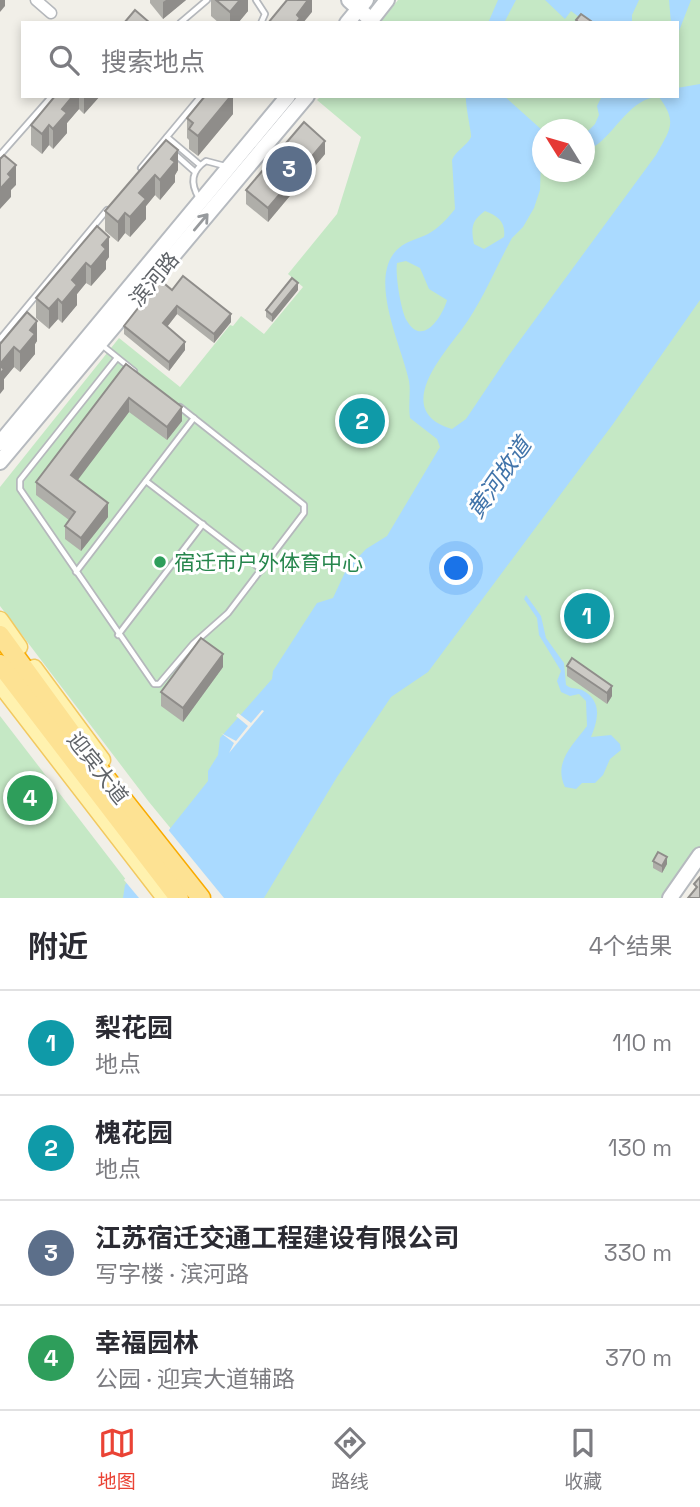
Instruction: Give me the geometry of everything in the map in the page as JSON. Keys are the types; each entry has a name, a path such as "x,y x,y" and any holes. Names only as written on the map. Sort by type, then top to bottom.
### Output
{"highway":[{"name":"迎宾大道","path":"0,635 80,745 201,898"},
{"name":"迎宾大道","path":"2,672 179,898"}],"main road":[{"path":"349,21 358,3 370,21 387,0"},
{"name":"滨河路","path":"0,443 286,98"},
{"name":"滨河路","path":"0,462 305,98"},
{"path":"0,438 54,380"},
{"path":"0,620 142,812 210,898"},
{"path":"2,672 120,840 165,898"},
{"path":"670,898 700,855"}],"street":[{"path":"36,0 51,13"}],"lane":[{"path":"182,21 207,0"},
{"path":"256,0 265,13 262,21"},
{"path":"0,155 50,98"},
{"path":"138,172 199,98"},
{"path":"167,137 200,165"},
{"path":"162,144 194,171"},
{"path":"201,201 193,187 194,171 200,165 213,161 229,168"},
{"path":"0,339 115,200"},
{"path":"99,344 136,373"},
{"path":"117,358 20,480 20,489 148,679 159,684 193,644 228,613 304,513 304,505 175,403"},
{"path":"76,572 194,418"},
{"path":"146,481 262,570"},
{"path":"118,635 203,524"}],"green space":[{"path":"398,0 700,0 700,855 669,898 228,898 149,802 0,606 0,487 119,338 180,387 230,325 233,326 241,316 264,334 303,287 288,274 337,214 361,137 317,100 679,98 679,21 382,21"},
{"path":"0,716 140,898 0,898"}],"water":[{"path":"498,0 516,0 505,21 489,21"},
{"path":"545,0 639,0 632,21 584,21 571,11 565,19"},
{"path":"669,0 691,0 679,31 679,21 671,21"},
{"name":"黄河故道","path":"700,84 700,300 613,424 428,672 391,697 337,777 264,898 123,898 125,885 208,781 208,771 218,755 220,738 272,679 273,671 317,603 333,598 346,570 366,549 387,536 440,447 437,439 410,418 409,381 389,312 386,276 390,260 399,248 432,232 455,209 452,160 471,137 466,98 506,98 532,121 532,182 540,182 540,190 534,208 523,227 512,238 476,307 427,382 425,410 434,421 452,429 466,419 509,355 656,155 670,126 669,113 660,98 679,98 679,88","holes":["485,211 500,220 504,227 504,237 484,249 474,244 472,229 477,218","406,261 420,268 429,289 447,300 432,326 419,331 407,321 403,310 397,263"]},
{"path":"601,98 654,98 632,109 595,146 595,124 599,115 597,106"},
{"path":"526,595 541,616 546,638 564,663 566,685 589,694 596,705 597,718 591,737 611,735 620,744 621,750 610,759 603,775 595,783 582,783 576,789 565,787 561,770 566,754 587,726 586,701 579,694 570,696 561,692 557,681 561,671 539,635 537,618 524,599"}],"pier":[{"path":"264,711 229,753 234,743 221,733 236,741 248,726 236,716 238,713 251,723"},
{"path":"166,827 224,898 139,898 124,880"}],"building":[{"path":"216,0 240,0 230,12"},
{"path":"287,0 308,0 297,15 300,18 298,21 270,21"},
{"path":"135,10 148,21 126,21"},
{"path":"581,14 591,21 577,21"},
{"path":"53,98 71,98 62,109 67,113 53,129 49,125 42,134 31,125"},
{"path":"203,98 229,98 198,136 189,129 193,123 187,118"},
{"path":"304,122 325,141 268,208 246,190"},
{"path":"166,140 178,150 171,159 175,162 160,180 155,175 139,193 146,199 130,217 125,213 118,222 105,211"},
{"path":"4,155 16,165 8,174 11,177 0,189 0,159"},
{"path":"97,226 109,237 102,245 106,249 91,267 86,263 72,280 77,285 62,303 58,299 49,309 36,298"},
{"path":"183,276 231,314 214,334 177,306 163,323 185,342 169,362 124,326 160,280 172,290"},
{"path":"292,278 298,283 272,315 266,310"},
{"path":"27,312 37,321 30,330 35,334 20,352 14,347 0,364 0,344"},
{"path":"126,364 182,407 167,427 129,398 71,475 108,503 81,538 65,526 75,512 36,482"},
{"path":"201,638 223,654 183,708 161,692"},
{"path":"572,658 612,686 607,693 567,666"},
{"path":"658,852 667,857 662,866 653,861"},
{"path":"700,877 700,898 688,898 697,887 694,884"}],"place":[{"name":"江苏宿迁交通工程建设有限公司","path":"289,169"},
{"name":"槐花园","path":"362,421"},
{"name":"宿迁市户外体育中心","path":"160,562"},
{"name":"梨花园","path":"587,616"},
{"name":"幸福园林","path":"30,798"}]}
